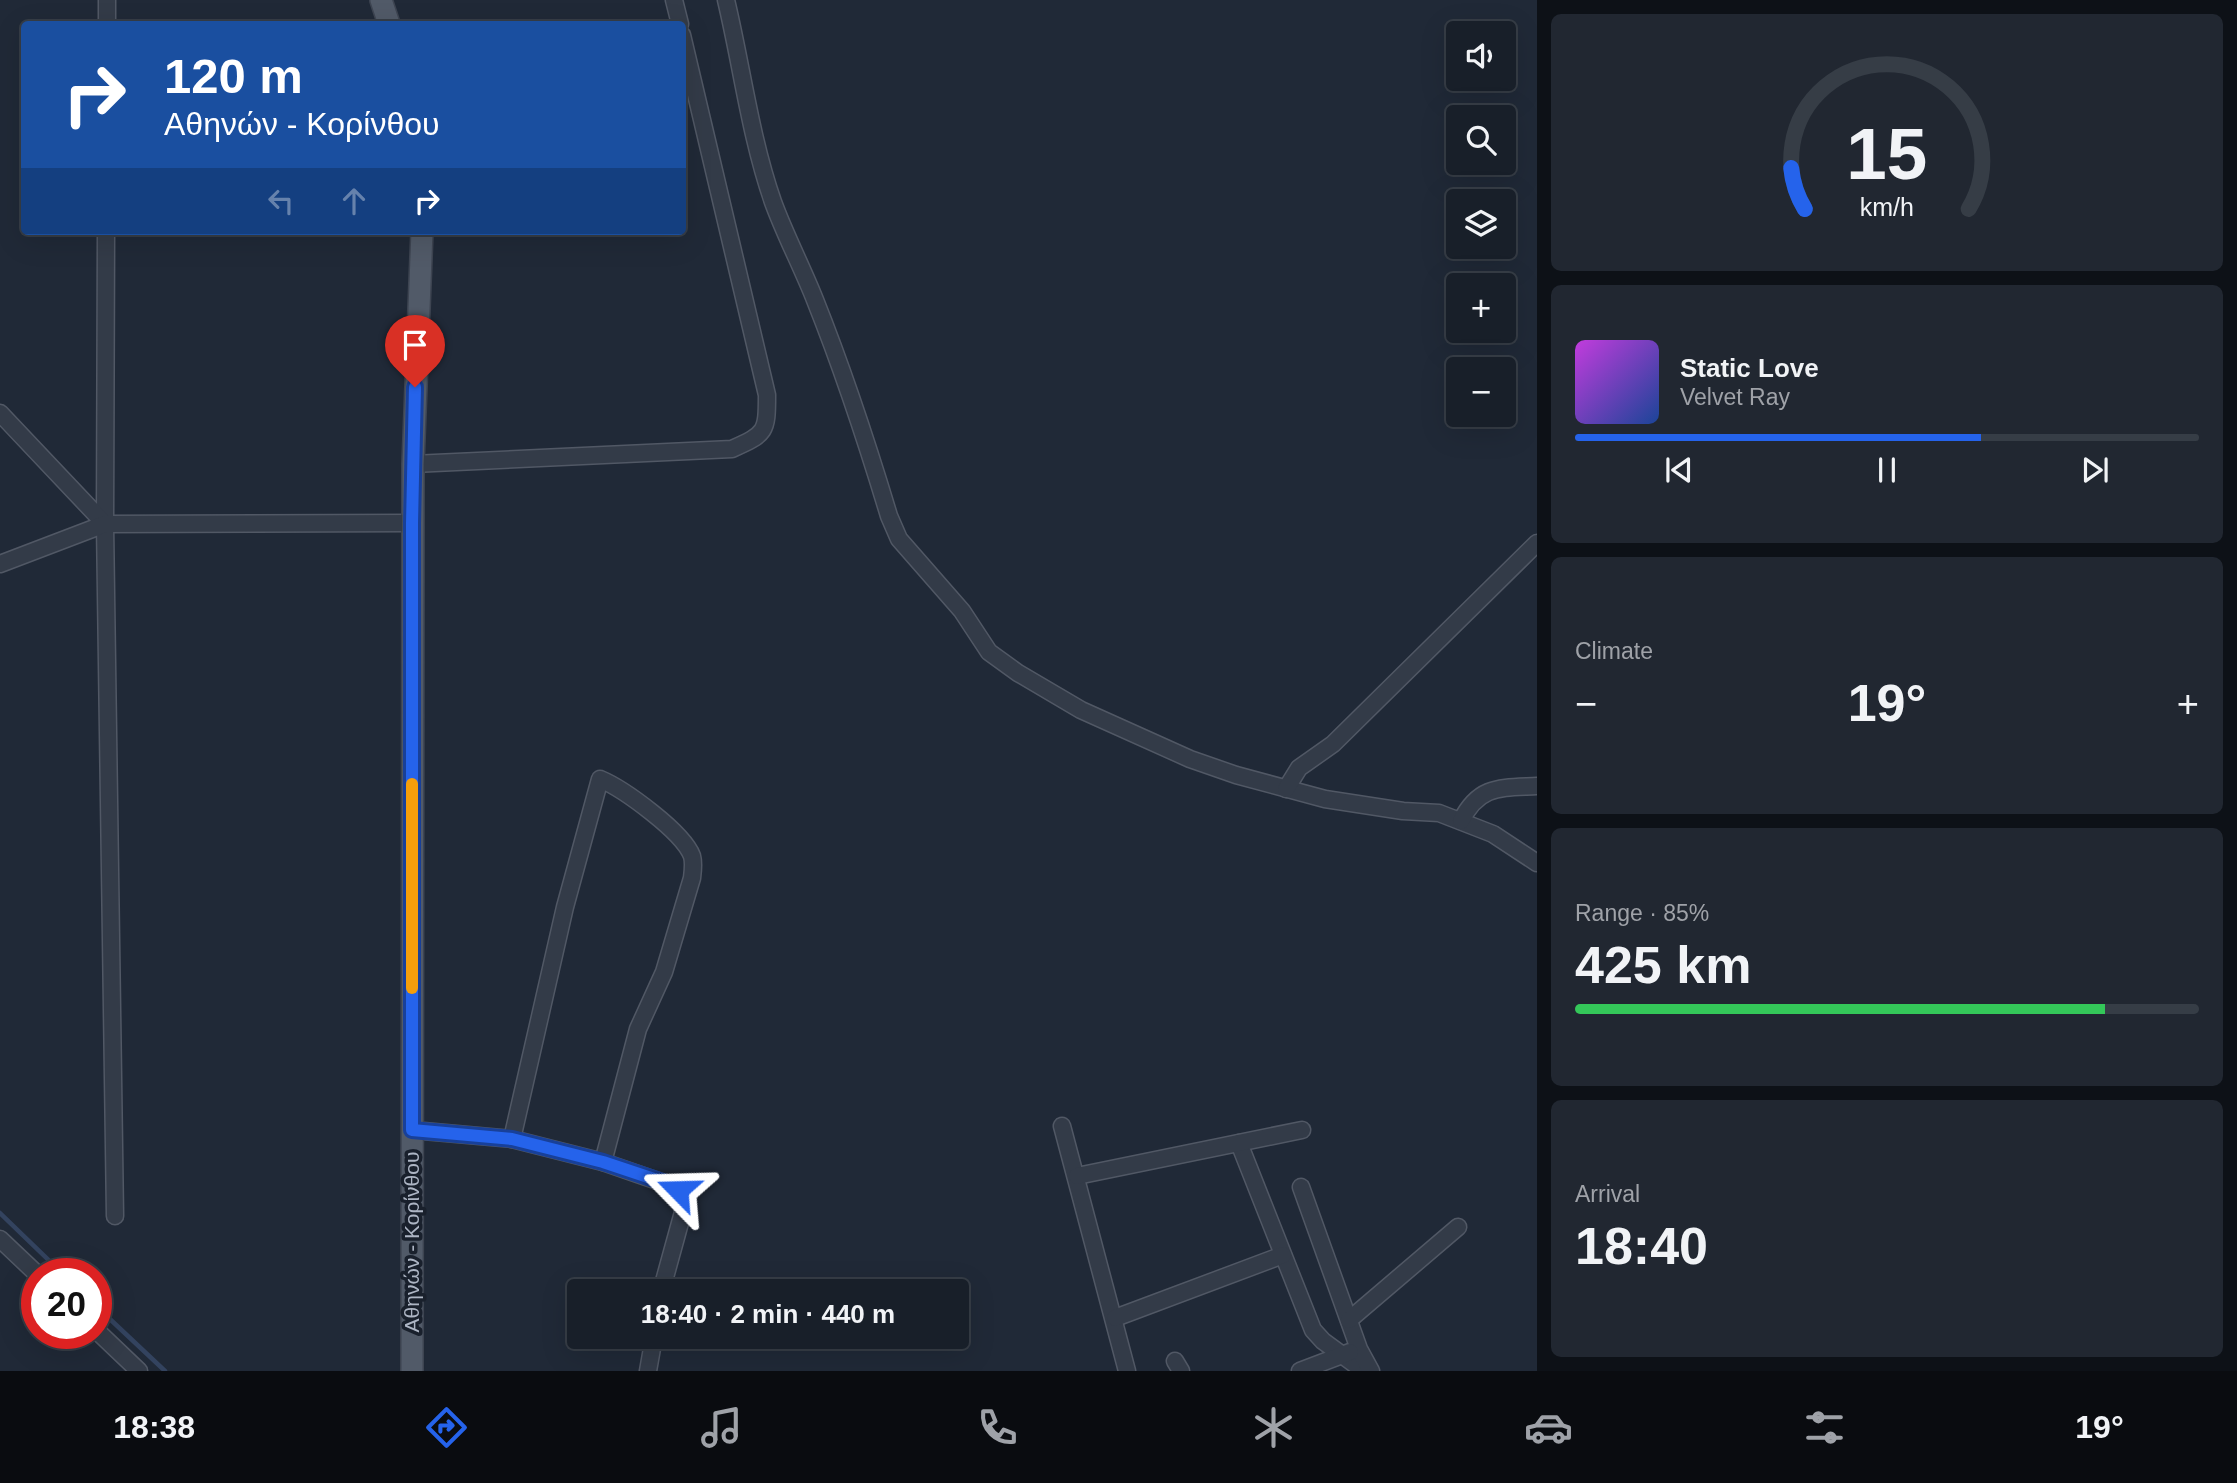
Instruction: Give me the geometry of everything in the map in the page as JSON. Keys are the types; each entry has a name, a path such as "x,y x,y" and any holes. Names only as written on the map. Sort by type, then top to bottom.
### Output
{"main road":[{"path":"381,0 389,21"},
{"name":"Αθηνών - Κορίνθου","path":"412,1371 412,523 422,235"}],"street":[{"path":"107,0 107,21"},
{"path":"674,0 679,21"},
{"path":"726,0 756,150 774,204 839,363 889,516 899,539 962,611 989,652 1018,673 1081,710 1190,759 1286,789 1352,804 1439,813 1493,834 1537,863"},
{"path":"413,464 732,449 753,440 764,431 767,395 686,52"},
{"path":"106,235 105,524 114,1216"},
{"path":"0,413 105,524"},
{"path":"0,564 105,524 412,523"},
{"path":"1286,789 1299,768 1333,744 1537,543"},
{"path":"512,1139 565,907 600,779 652,812 686,847 694,864 664,972 638,1029 603,1162"},
{"path":"1461,821 1470,804 1485,792 1537,786"},
{"path":"1062,1126 1128,1371"},
{"path":"412,1130 512,1139 603,1162 675,1186 681,1194 683,1212 665,1279"},
{"path":"1077,1176 1302,1130"},
{"path":"1239,1143 1313,1330 1323,1341 1364,1371"},
{"path":"1301,1187 1359,1349 1371,1371"},
{"path":"1349,1320 1458,1227"},
{"path":"0,1239 21,1259"},
{"path":"1115,1318 1283,1255"},
{"path":"112,1345 139,1371"},
{"path":"648,1371 652,1349"},
{"path":"1300,1371 1359,1349"}],"waterway":[{"path":"0,1213 46,1258"},
{"path":"112,1321 165,1371"}],"slow traffic":[{"path":"412,784 412,988"}],"route":[{"path":"415,387 412,523 412,1130 512,1139 603,1162 675,1186 678,1190"}]}
